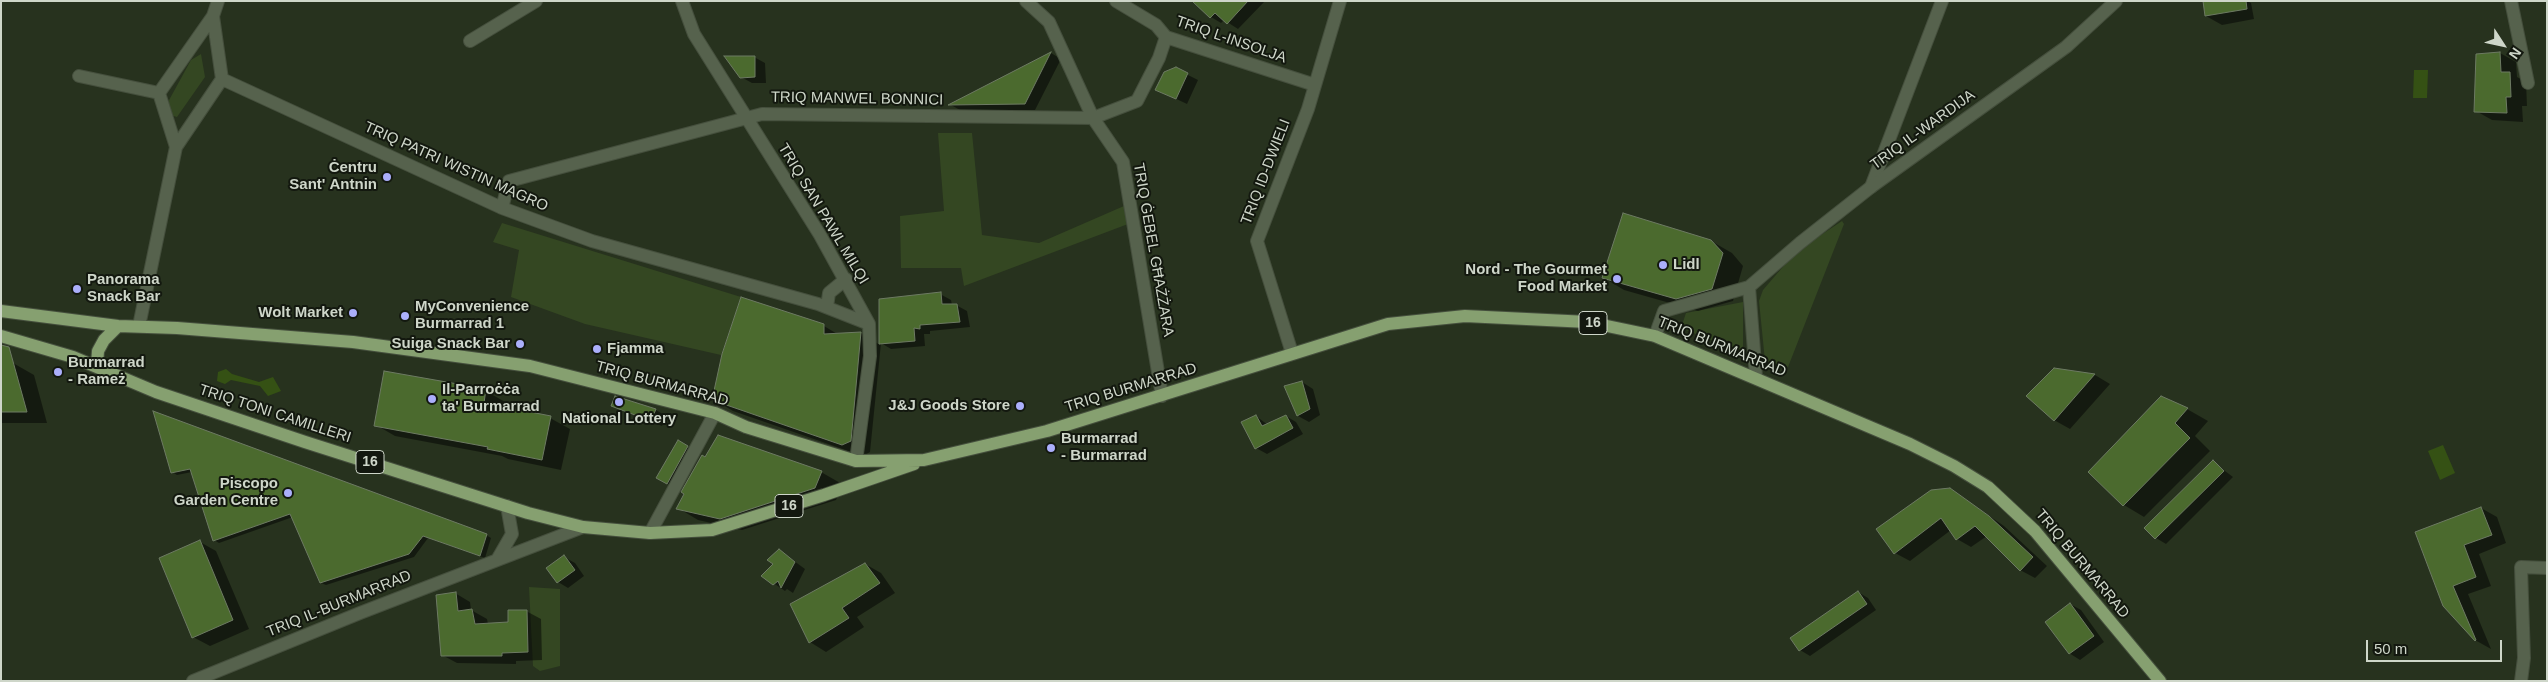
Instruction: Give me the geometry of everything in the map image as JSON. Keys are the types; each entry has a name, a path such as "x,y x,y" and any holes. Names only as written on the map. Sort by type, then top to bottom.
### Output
{"main road":[{"name":"TRIQ BURMARRAD","path":"1,311 118,326 353,342 530,366 715,413 746,427 856,461 924,460 1047,431 1388,324 1465,316 1588,322 1656,336 1756,377 1910,444 1954,466 1988,487 2035,531 2160,681"},
{"path":"97,365 98,351 104,340 118,326"},
{"name":"16","path":"1,336 97,365"},
{"name":"TRIQ TONI CAMILLERI","path":"97,365 156,392 507,506 583,527 650,533"},
{"name":"16","path":"650,533 712,530 824,495 924,460"}],"street":[{"path":"159,93 213,16 218,1"},
{"path":"470,41 536,1"},
{"name":"TRIQ SAN PAWL MILQI","path":"682,1 694,34 846,279 869,324 870,356 856,461"},
{"path":"1026,1 1049,22 1093,118"},
{"name":"TRIQ L-INSOLJA","path":"1116,1 1156,25 1166,36 1315,85"},
{"name":"TRIQ ID-DWIELI","path":"1292,354 1257,241 1308,109 1340,1"},
{"path":"1871,187 1942,1"},
{"name":"TRIQ IL-WARDIJA","path":"1656,336 1664,311 1749,287 1800,243 1871,187 2066,47 2116,1"},
{"path":"2511,1 2528,83"},
{"path":"139,326 176,147 222,79 213,16"},
{"name":"TRIQ MANWEL BONNICI","path":"502,208 509,181 762,114 1093,118 1137,101 1159,58 1166,36"},
{"path":"79,76 159,93"},
{"name":"TRIQ PATRI WISTIN MAGRO","path":"222,79 502,208 592,242 826,307 869,324"},
{"path":"159,93 176,147"},
{"name":"TRIQ ĠEBEL GĦAŻŻARA","path":"1093,118 1123,162 1162,396"},
{"path":"826,307 829,293 846,279"},
{"path":"1749,287 1756,377"},
{"path":"650,533 715,413"},
{"path":"497,560 512,534 507,506"},
{"name":"TRIQ IL-BURMARRAD","path":"193,681 360,612 583,527"},
{"path":"2521,681 2524,658 2520,567 2547,568"}],"shaded area":[{"path":"201,54 205,77 177,117 170,115 168,102 191,60"},
{"path":"2414,70 2428,70 2427,98 2413,98"},
{"path":"938,133 972,133 982,235 1039,243 1124,206 1128,224 964,286 961,268 901,268 900,216 944,211"},
{"path":"1842,221 1844,224 1788,367 1765,361 1759,301 1763,290 1787,262 1812,241"},
{"path":"502,223 741,297 721,355 585,324 511,297 519,250 493,242"},
{"path":"1743,302 1743,353 1681,328 1686,313"},
{"path":"226,369 232,374 259,382 273,377 281,391 268,396 260,386 231,380 225,384 217,381 218,372"},
{"path":"2443,445 2455,473 2440,480 2428,451"},
{"path":"529,587 560,589 560,666 540,671 533,666"}],"building":[{"path":"1192,1 1248,1 1227,24 1215,13 1210,18"},
{"path":"2203,1 2246,1 2247,9 2205,16"},
{"path":"1051,52 1025,104 948,105"},
{"path":"2500,52 2501,72 2510,72 2511,97 2506,97 2507,113 2474,112 2476,54"},
{"path":"724,56 755,56 755,77 740,78"},
{"path":"1176,67 1188,73 1176,99 1155,90 1164,72"},
{"name":"Lidl","path":"1623,213 1711,240 1723,253 1712,289 1676,299 1602,278"},
{"path":"941,292 942,304 957,304 960,322 920,325 920,329 914,328 915,341 879,344 879,299"},
{"path":"741,297 824,324 824,334 861,332 851,441 842,445 712,400 722,354"},
{"path":"1,345 9,347 27,412 1,412"},
{"path":"2054,368 2095,374 2054,421 2026,396"},
{"name":"Il-Parroċċa ta' Burmarrad","path":"384,371 486,389 484,403 551,416 542,460 487,449 488,447 374,426"},
{"path":"1302,381 1310,409 1297,416 1284,386"},
{"path":"615,396 656,409 651,421 611,406"},
{"path":"2161,396 2188,408 2175,423 2190,438 2123,506 2088,472"},
{"name":"Piscopo Garden Centre","path":"153,411 487,534 480,556 423,536 409,554 320,583 290,514 213,541 190,469 171,473"},
{"path":"1256,415 1262,426 1286,415 1293,428 1255,449 1241,422"},
{"path":"718,435 822,471 815,488 720,519 676,509 684,494 681,492 702,455 705,457"},
{"path":"678,440 688,446 667,484 656,478"},
{"path":"2213,460 2224,471 2155,539 2144,528"},
{"path":"1950,488 1989,516 2033,557 2020,571 1975,526 1956,540 1941,518 1894,554 1876,529 1931,490"},
{"path":"2481,507 2492,535 2464,545 2476,577 2453,586 2475,641 2443,606 2415,532"},
{"path":"200,540 233,620 192,638 159,558"},
{"path":"779,549 795,562 781,588 778,581 773,585 761,576 773,564 767,560"},
{"path":"564,555 575,570 557,583 546,568"},
{"path":"865,563 880,583 842,608 849,618 809,643 790,604"},
{"path":"1858,591 1867,604 1799,651 1790,638"},
{"path":"456,592 458,611 472,609 475,624 508,622 508,610 527,610 528,652 502,653 502,656 441,656 436,595"},
{"path":"2070,603 2094,636 2069,654 2045,622"}],"place":[{"name":"Ċentru Sant' Antnin","path":"387,177"},
{"name":"Lidl","path":"1663,265"},
{"name":"Nord - The Gourmet Food Market","path":"1617,279"},
{"name":"Panorama Snack Bar","path":"77,289"},
{"name":"Wolt Market","path":"353,313"},
{"name":"MyConvenience Burmarrad 1","path":"405,316"},
{"name":"Suiga Snack Bar","path":"520,344"},
{"name":"Fjamma","path":"597,349"},
{"name":"Burmarrad - Rameż","path":"58,372"},
{"name":"Il-Parroċċa ta' Burmarrad","path":"432,399"},
{"name":"National Lottery","path":"619,402"},
{"name":"J&J Goods Store","path":"1020,406"},
{"name":"Burmarrad - Burmarrad","path":"1051,448"},
{"name":"Piscopo Garden Centre","path":"288,493"}]}
